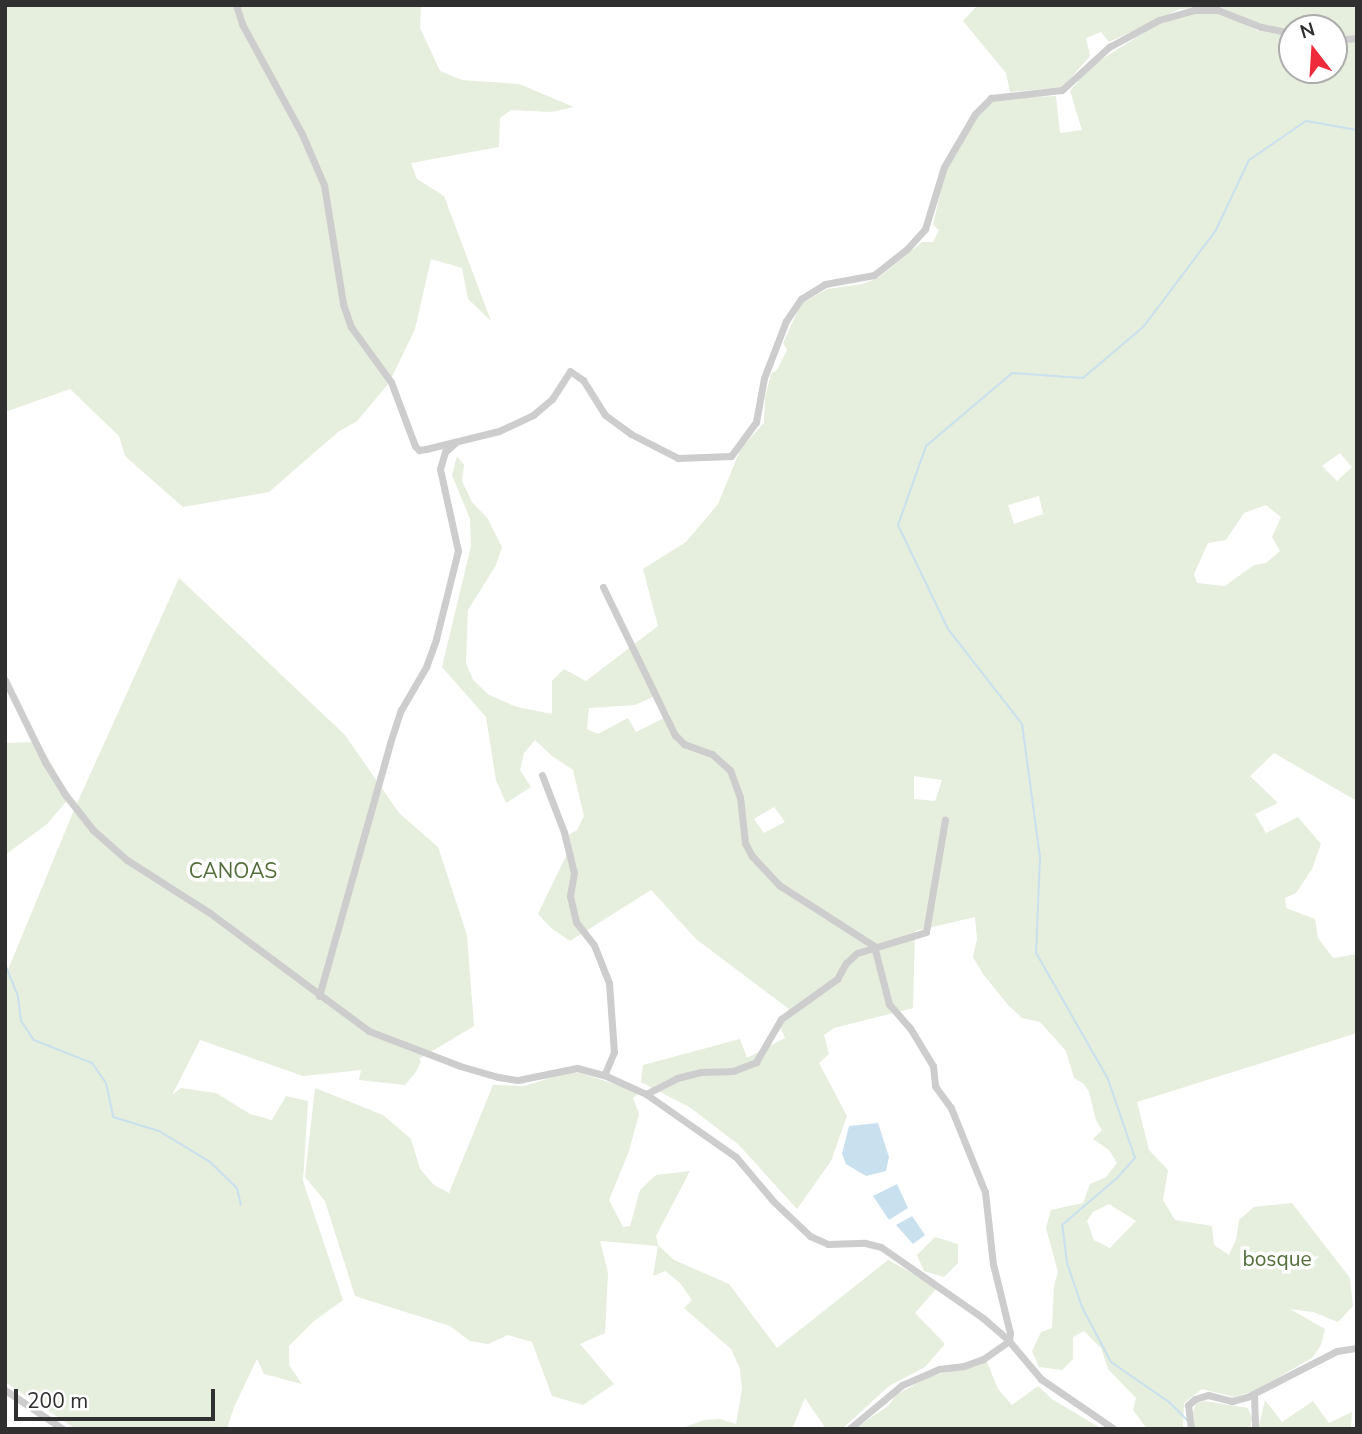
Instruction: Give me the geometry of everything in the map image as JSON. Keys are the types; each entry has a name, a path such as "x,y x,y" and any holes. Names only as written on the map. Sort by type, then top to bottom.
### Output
{"street":[{"path":"236,5 242,24 302,134 324,185 343,304 353,332 391,382 415,446 426,449 499,431 533,415 552,399 570,371 583,380 605,415 666,454 678,458 731,456 756,422 764,379 786,321 801,299 825,284 874,275 907,249 925,229 944,167 975,114 990,98 1062,90 1109,47 1159,20 1194,10 1218,10 1261,27 1278,30"},
{"path":"319,996 390,743 401,710 425,667 436,639 458,551 440,470 445,452 456,442"},
{"path":"603,587 675,734 684,744 712,754 730,770 740,797 745,842 752,856 779,885 874,946 889,1004 910,1028 933,1066 935,1086 951,1108 985,1192 993,1264 1010,1333 1009,1341 983,1359 964,1366 940,1369 902,1385 849,1429"},
{"path":"5,680 45,762 64,793 93,830 127,860 210,913 369,1031 460,1066 498,1077 518,1080 577,1068 604,1075 646,1094 736,1157 773,1201 810,1236 828,1244 865,1243 881,1247 949,1292 1009,1341 1041,1379 1114,1429"},
{"path":"542,775 564,832 574,873 570,896 576,922 599,954 609,983 614,1052 604,1075"},
{"path":"646,1094 677,1078 701,1072 733,1071 756,1062 782,1019 837,979 857,953 926,932 945,820"},
{"path":"1191,1429 1188,1405 1195,1399 1208,1395 1232,1401 1254,1395 1337,1351 1357,1348"},
{"path":"5,1390 63,1429"},
{"path":"1254,1395 1255,1429"}],"green space":[{"path":"5,5 421,5 420,28 440,71 462,80 519,84 574,107 551,112 511,110 500,118 499,147 411,163 417,179 444,196 491,321 468,299 462,268 431,259 415,329 389,383 357,421 338,432 269,492 183,507 125,456 119,436 70,389 5,412"},
{"path":"978,5 1357,5 1357,35 1348,36 1348,14 1278,14 1278,27 1260,24 1220,7 1180,9 1109,42 1101,32 1086,38 1090,56 1063,87 1010,92 1006,73 963,21"},
{"name":"bosque","path":"1190,13 1232,16 1258,31 1278,34 1278,84 1348,84 1348,42 1357,41 1357,801 1274,753 1250,776 1278,803 1255,814 1266,833 1298,817 1321,844 1312,869 1296,893 1285,898 1286,908 1315,919 1318,938 1333,958 1357,954 1357,1033 1137,1102 1149,1150 1168,1170 1163,1200 1175,1220 1212,1226 1214,1245 1229,1255 1236,1240 1239,1220 1254,1207 1292,1203 1350,1278 1353,1306 1338,1322 1313,1312 1290,1309 1325,1329 1321,1345 1312,1358 1254,1391 1234,1397 1202,1389 1184,1403 1183,1429 1147,1429 1133,1410 1136,1398 1108,1369 1101,1348 1084,1331 1073,1337 1073,1359 1062,1370 1039,1367 1032,1351 1041,1332 1052,1328 1054,1286 1058,1272 1046,1228 1051,1210 1083,1203 1090,1184 1106,1177 1117,1163 1109,1150 1093,1139 1102,1130 1096,1120 1089,1092 1084,1084 1074,1078 1066,1051 1040,1022 1022,1018 1008,1005 973,957 977,939 975,917 915,931 913,1008 834,1028 824,1035 829,1054 819,1063 847,1116 831,1161 797,1209 739,1145 691,1108 641,1082 643,1065 740,1039 747,1058 785,1038 778,1021 789,1009 696,939 651,890 570,941 551,928 538,914 567,854 562,839 577,830 584,816 573,770 535,740 524,753 520,770 531,787 506,803 496,780 486,717 442,667 471,546 470,519 452,475 457,456 464,465 462,481 472,502 488,519 502,547 496,565 468,610 466,663 473,680 489,695 517,707 552,714 552,681 564,669 586,681 658,626 643,569 686,542 718,504 741,448 764,423 765,397 771,374 777,370 787,350 783,343 801,304 827,289 862,284 878,278 922,242 933,242 939,230 933,225 944,176 968,130 985,105 999,99 1056,96 1060,133 1082,130 1070,91 1091,66 1153,27","holes":["1340,453 1352,467 1337,481 1322,466","1039,496 1043,514 1014,524 1008,505","1266,505 1281,517 1272,537 1280,551 1266,563 1254,565 1225,586 1197,583 1194,574 1208,543 1226,540 1244,513","657,695 670,715 636,732 628,718 598,734 587,729 589,708 635,705","914,776 942,780 935,801 914,799","774,807 785,822 764,833 754,819","1109,1204 1136,1221 1110,1248 1094,1240 1087,1221 1093,1212"]},
{"name":"CANOAS","path":"179,578 345,735 399,813 438,847 467,935 474,1026 419,1059 421,1062 405,1085 359,1080 361,1070 303,1076 200,1040 172,1095 181,1088 216,1093 250,1114 272,1120 286,1096 308,1101 303,1181 343,1300 313,1322 289,1346 289,1365 302,1384 264,1374 257,1359 234,1407 227,1429 76,1429 5,1382 5,977 74,810"},
{"path":"39,742 70,797 47,824 5,855 5,743"},
{"path":"568,1072 580,1073 640,1092 633,1098 639,1114 629,1151 609,1200 623,1227 630,1226 640,1190 656,1175 690,1171 656,1236 658,1245 674,1260 729,1284 777,1348 888,1260 938,1287 915,1313 945,1344 925,1367 889,1386 842,1429 826,1429 805,1398 792,1429 680,1429 704,1420 720,1419 736,1424 742,1389 740,1369 731,1349 684,1308 692,1300 680,1283 665,1271 653,1276 658,1246 600,1241 608,1273 605,1333 580,1344 614,1384 583,1405 552,1396 532,1342 508,1335 488,1344 470,1341 450,1326 355,1296 325,1201 305,1177 315,1088 383,1115 411,1139 420,1169 434,1185 449,1193 493,1085 525,1086"},
{"path":"935,1237 958,1244 958,1263 944,1277 924,1271 917,1255"},
{"path":"987,1362 998,1389 1012,1405 1038,1386 1052,1399 1102,1429 854,1429 888,1406 896,1395 928,1377"},
{"path":"1265,1400 1282,1422 1313,1401 1329,1423 1352,1412 1351,1429 1258,1429"},
{"path":"1205,1401 1248,1408 1252,1418 1250,1429 1194,1429 1193,1412 1196,1403"}],"water":[{"path":"878,1123 889,1157 886,1171 866,1176 846,1164 842,1154 849,1126"},
{"path":"897,1184 908,1208 889,1220 873,1196"},
{"path":"912,1216 925,1235 913,1244 896,1225"}],"waterway":[{"path":"1187,1420 1169,1402 1111,1362 1082,1307 1067,1263 1062,1225 1117,1178 1135,1158 1108,1079 1036,953 1040,857 1022,724 948,629 898,525 926,446 1012,373 1083,378 1144,326 1216,230 1249,160 1306,121 1357,130"},
{"path":"5,964 18,997 21,1021 34,1040 92,1063 106,1083 113,1117 159,1131 210,1162 237,1188 241,1205"}]}
